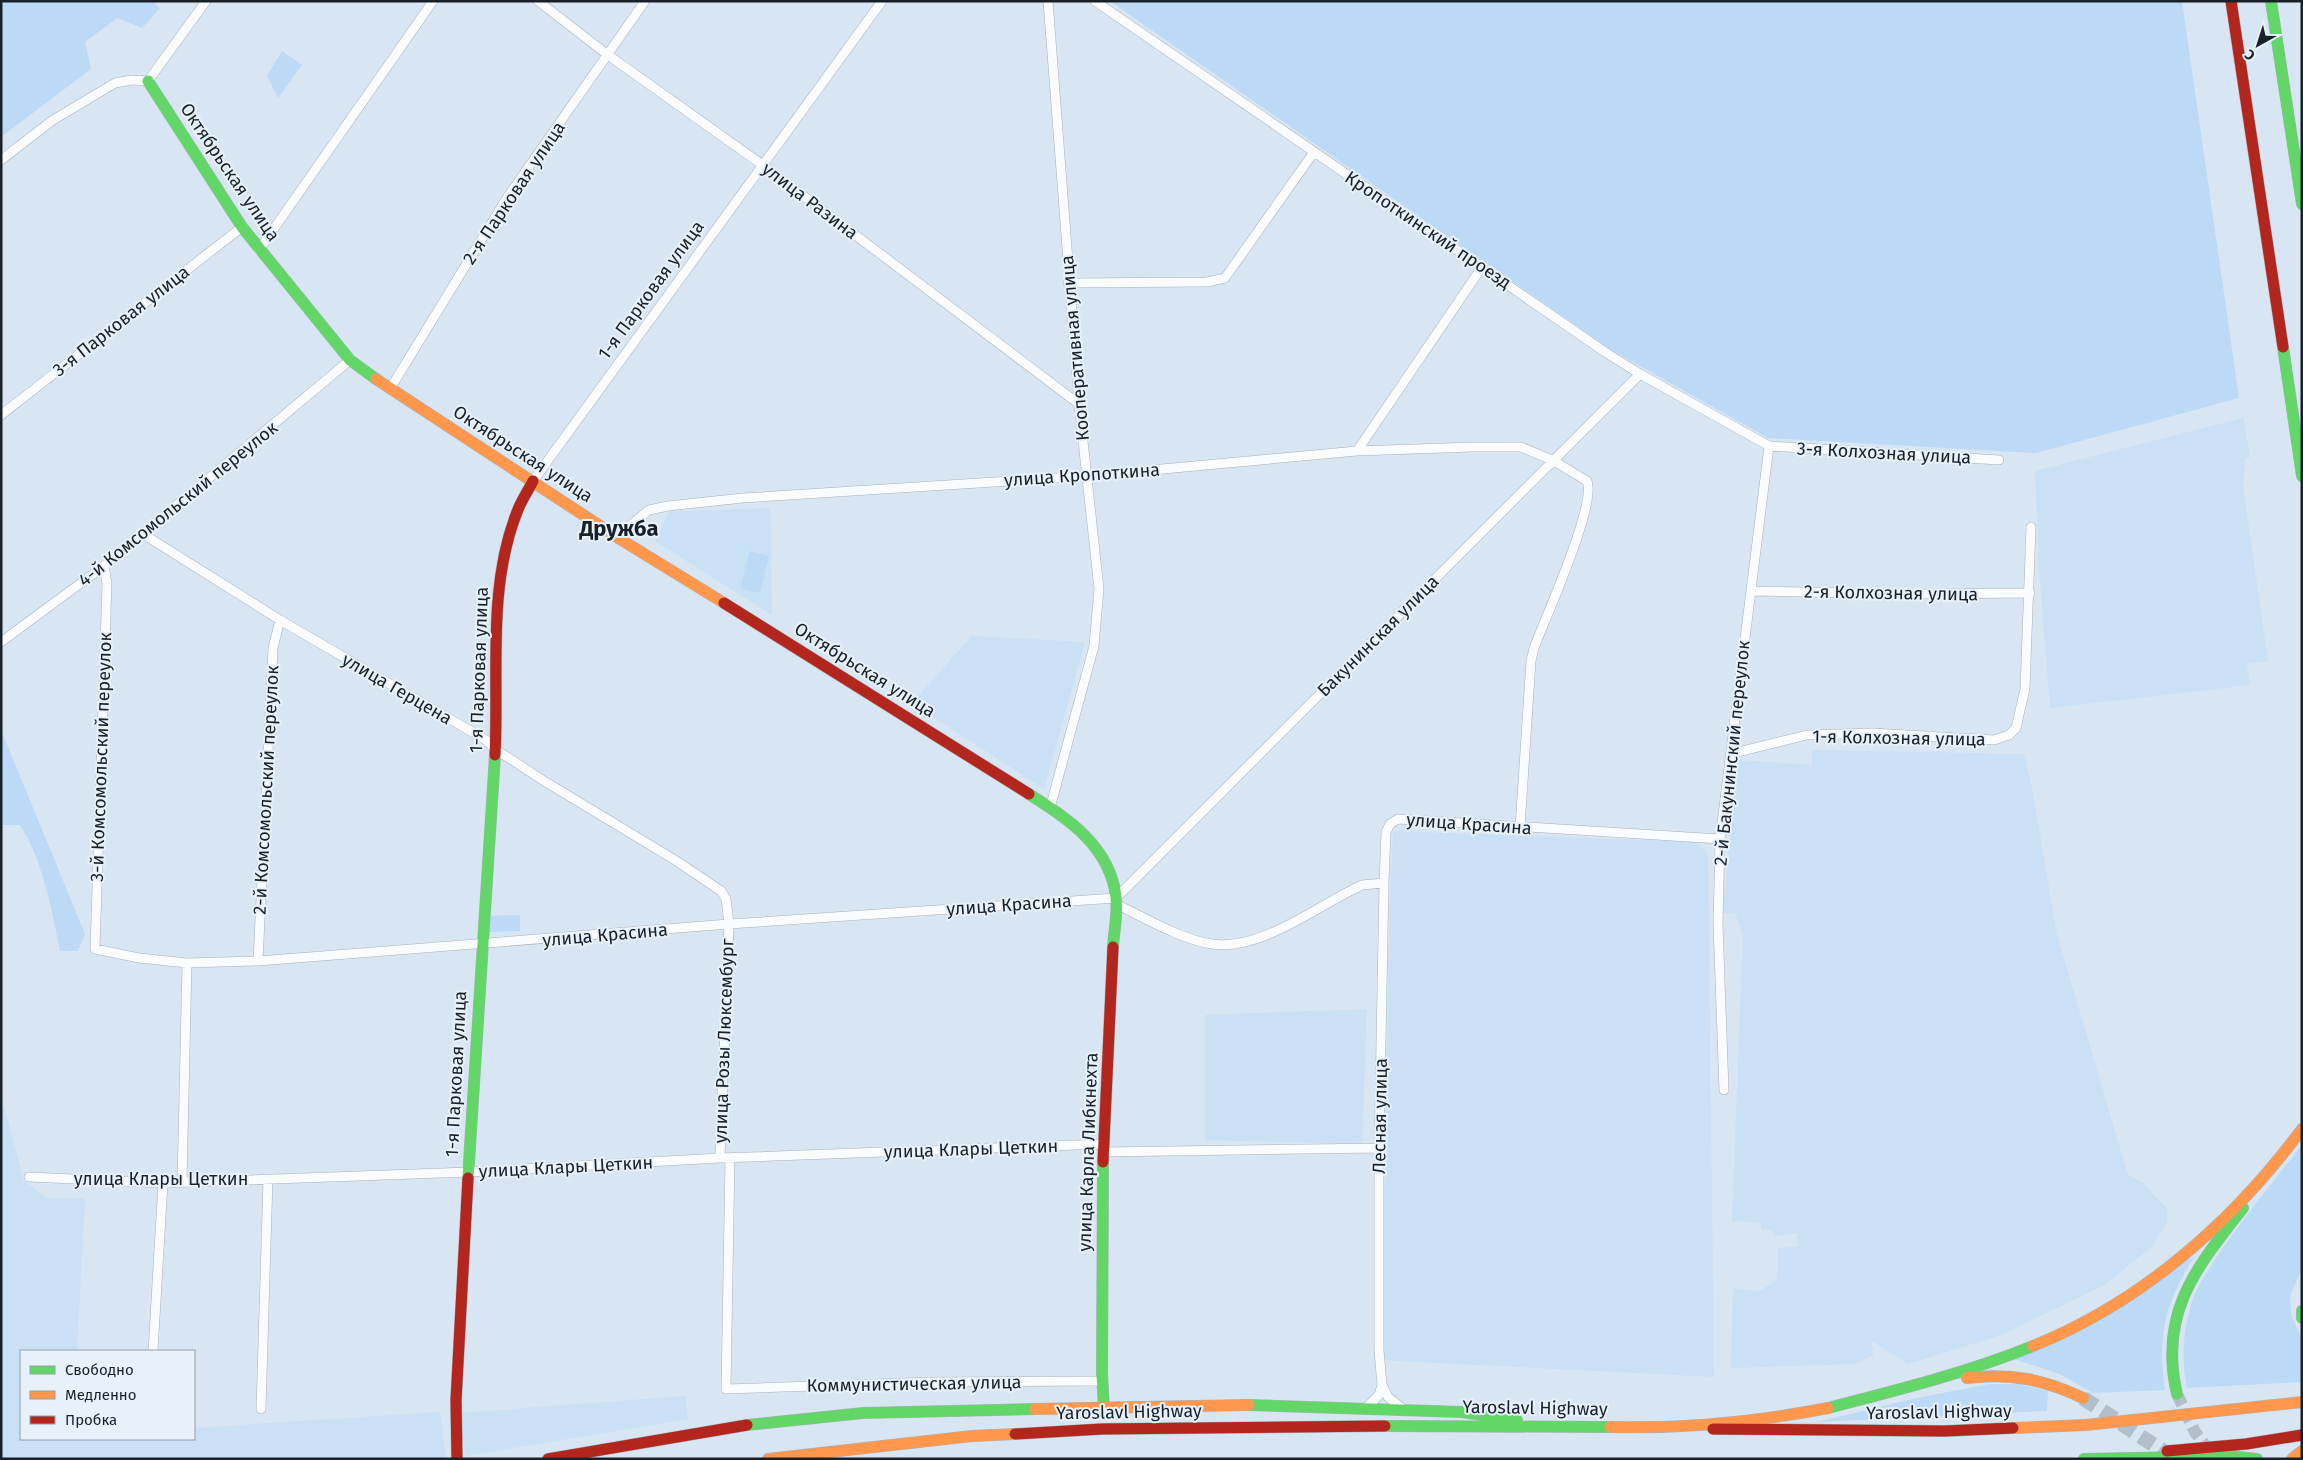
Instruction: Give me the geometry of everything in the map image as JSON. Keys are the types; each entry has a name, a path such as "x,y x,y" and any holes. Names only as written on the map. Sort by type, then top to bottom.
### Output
{"main road":[{"path":"2230,1 2302,476"},
{"path":"2271,1 2302,204"},
{"name":"Октябрьская улица","path":"148,81 242,227 350,360 390,389 620,539 886,703 1072,823 1100,851 1113,878 1116,901"},
{"name":"1-я Парковая улица","path":"458,1459 456,1400 480,945 495,750 500,579 503,552 515,514 533,481"},
{"name":"улица Карла Либкнехта","path":"1104,1408 1102,1381 1103,1148 1116,901"},
{"path":"2177,1394 2172,1369 2171,1342 2176,1315 2187,1288 2202,1263 2302,1129"},
{"path":"1659,1428 1763,1419 1827,1408 1915,1386 1990,1363 2047,1340 2124,1299 2157,1278 2218,1226 2282,1156"},
{"path":"2302,1311 2302,1318"},
{"path":"1915,1386 1990,1375 2020,1375 2061,1386 2083,1398"},
{"name":"Yaroslavl Highway","path":"768,1459 962,1437 1102,1428 1551,1425 1821,1431 1974,1430 2086,1425 2302,1402"},
{"path":"548,1459 774,1421 863,1413 1276,1404 1462,1412 1551,1425"},
{"path":"2084,1459 2246,1444 2302,1435"},
{"path":"2292,1459 2302,1451"},
{"path":"2084,1459 2229,1456 2257,1459"}],"street":[{"path":"1,160 53,120 115,83 132,80 148,81 206,1"},
{"path":"259,250 433,1"},
{"name":"улица Разина","path":"538,1 608,56 764,166 1079,404"},
{"name":"2-я Парковая улица","path":"390,389 507,198 645,1"},
{"name":"1-я Парковая улица","path":"533,481 764,166 882,1"},
{"name":"Кооперативная улица","path":"1048,1 1068,283 1079,404 1100,589 1094,646 1050,808"},
{"name":"Кропоткинский проезд","path":"1095,1 1640,374 1769,446"},
{"path":"1068,283 1217,282 1225,278 1314,152"},
{"name":"3-я Парковая улица","path":"1,415 242,227"},
{"path":"1357,451 1482,267"},
{"name":"4-й Комсомольский переулок","path":"1,642 104,566 350,360"},
{"name":"Бакунинская улица","path":"1116,901 1640,374"},
{"name":"3-я Колхозная улица","path":"1769,446 1999,460"},
{"name":"2-й Бакунинский переулок","path":"1724,1090 1718,924 1720,839 1769,446"},
{"name":"улица Кропоткина","path":"620,539 631,525 649,510 668,506 743,498 1087,476 1357,451 1520,447 1554,461 1587,480 1589,491 1576,538 1534,648 1520,827"},
{"path":"2030,593 2031,527"},
{"name":"улица Герцена","path":"143,534 280,620 486,740 495,750 713,885 726,899 729,924"},
{"name":"3-й Комсомольский переулок","path":"95,949 107,583 104,566"},
{"name":"2-я Колхозная улица","path":"1751,591 1914,594 2030,593"},
{"name":"1-я Колхозная улица","path":"1730,754 1807,735 1872,733 1994,740 2009,735 2016,728 2020,718 2025,689 2030,593"},
{"name":"2-й Комсомольский переулок","path":"258,961 273,648 280,620"},
{"name":"улица Красина","path":"95,949 139,958 187,963 258,961 729,924 1116,901 1204,942 1238,945 1260,939 1362,885 1384,883 1386,832 1393,821 1407,819 1720,839"},
{"name":"Лесная улица","path":"1382,1385 1380,1350 1379,1148 1384,883"},
{"name":"улица Розы Люксембург","path":"720,1158 729,924"},
{"path":"182,1182 187,963"},
{"name":"улица Клары Цеткин","path":"28,1177 163,1183 469,1172 720,1158 1103,1148 1379,1148"},
{"name":"улица Розы Люксембург","path":"726,1389 730,1158"},
{"path":"262,1408 268,1179"},
{"path":"153,1350 163,1183"},
{"name":"Коммунистическая улица","path":"726,1389 932,1382 1102,1381"},
{"path":"1366,1408 1379,1395 1382,1385"},
{"path":"1382,1385 1388,1397 1404,1410"}],"shaded area":[{"path":"1,1 152,1 160,8 142,28 117,18 85,42 91,69 1,137"},
{"path":"1110,1 2182,1 2239,398 2036,453 1768,438 1608,348"},
{"path":"282,51 302,65 278,98 267,76"},
{"path":"2243,418 2250,457 2245,459 2243,487 2268,661 2247,664 2250,685 2050,708 2039,568 2035,471"},
{"path":"770,508 772,615 655,541 669,512"},
{"path":"750,551 769,556 760,593 740,588"},
{"path":"972,636 1085,642 1044,789 912,703"},
{"path":"1,730 85,934 78,951 60,951 41,870 20,825 1,825"},
{"path":"1812,750 2024,754 2033,793 2057,935 2128,1175 2143,1183 2167,1209 2167,1223 2151,1247 2106,1284 2004,1334 1908,1364 1872,1341 1873,1355 1855,1364 1731,1368 1733,1288 1760,1291 1777,1280 1778,1248 1798,1247 1797,1233 1775,1236 1771,1230 1761,1229 1761,1223 1732,1221 1743,935 1735,913 1723,913 1737,760 1812,765"},
{"path":"1393,831 1694,842 1708,853 1714,1377 1381,1360"},
{"path":"520,915 520,931 488,932 488,916"},
{"path":"1367,1009 1362,1144 1205,1140 1205,1015"},
{"path":"1,1095 24,1181 47,1198 85,1198 77,1350 20,1350 20,1440 195,1440 195,1428 440,1412 446,1459 1,1459"},
{"path":"2302,1145 2302,1268 2290,1296 2291,1315 2302,1339 2302,1382 2187,1388 2184,1367 2185,1336 2188,1315 2196,1292 2206,1273 2228,1241"},
{"path":"2195,1256 2177,1288 2166,1320 2162,1353 2165,1390 2093,1393 2060,1374 2014,1359"},
{"path":"1989,1384 2018,1384 2048,1391 2047,1411 1817,1422 1917,1398"},
{"path":"685,1396 688,1419 465,1456 460,1413"}],"tunnel":[{"path":"2177,1394 2195,1432 2212,1454"},
{"path":"2083,1398 2175,1459"}],"traffic: fast":[{"path":"2271,1 2302,204"},
{"path":"148,81 242,227 350,360 376,379"},
{"path":"2283,347 2302,476"},
{"path":"468,1178 495,755"},
{"path":"1029,794 1072,824 1085,836 1105,863 1112,879 1116,897 1113,947"},
{"path":"1103,1162 1102,1374 1104,1408"},
{"path":"2177,1394 2172,1365 2173,1339 2177,1315 2185,1293 2196,1272 2243,1208"},
{"path":"2302,1311 2302,1318"},
{"path":"1828,1408 1957,1373 2033,1346"},
{"path":"1249,1405 1462,1412 1517,1420"},
{"path":"747,1425 863,1413 1035,1409"},
{"path":"1385,1426 1610,1427"},
{"path":"2084,1459 2229,1456 2257,1459"}],"traffic: slow":[{"path":"376,379 620,539 724,603"},
{"path":"2033,1346 2073,1328 2111,1307 2148,1283 2182,1256 2246,1196 2275,1164 2302,1129"},
{"path":"1967,1378 1998,1376 2026,1379 2054,1386 2083,1398"},
{"path":"2013,1428 2086,1425 2302,1402"},
{"path":"1035,1409 1249,1405"},
{"path":"1610,1427 1665,1427 1719,1424 1828,1408"},
{"path":"768,1459 972,1436 1015,1434"},
{"path":"2292,1459 2302,1451"}],"traffic: jam":[{"path":"2231,1 2283,347"},
{"path":"495,755 496,632 501,571 517,512 533,481"},
{"path":"724,603 1029,794"},
{"path":"1103,1162 1113,947"},
{"path":"457,1459 456,1400 468,1178"},
{"path":"548,1459 747,1425"},
{"path":"1015,1434 1102,1429 1385,1426"},
{"path":"1713,1429 1945,1431 2013,1428"},
{"path":"2167,1451 2246,1444 2302,1435"}],"district":[{"name":"Дружба","path":"619,528"}]}
